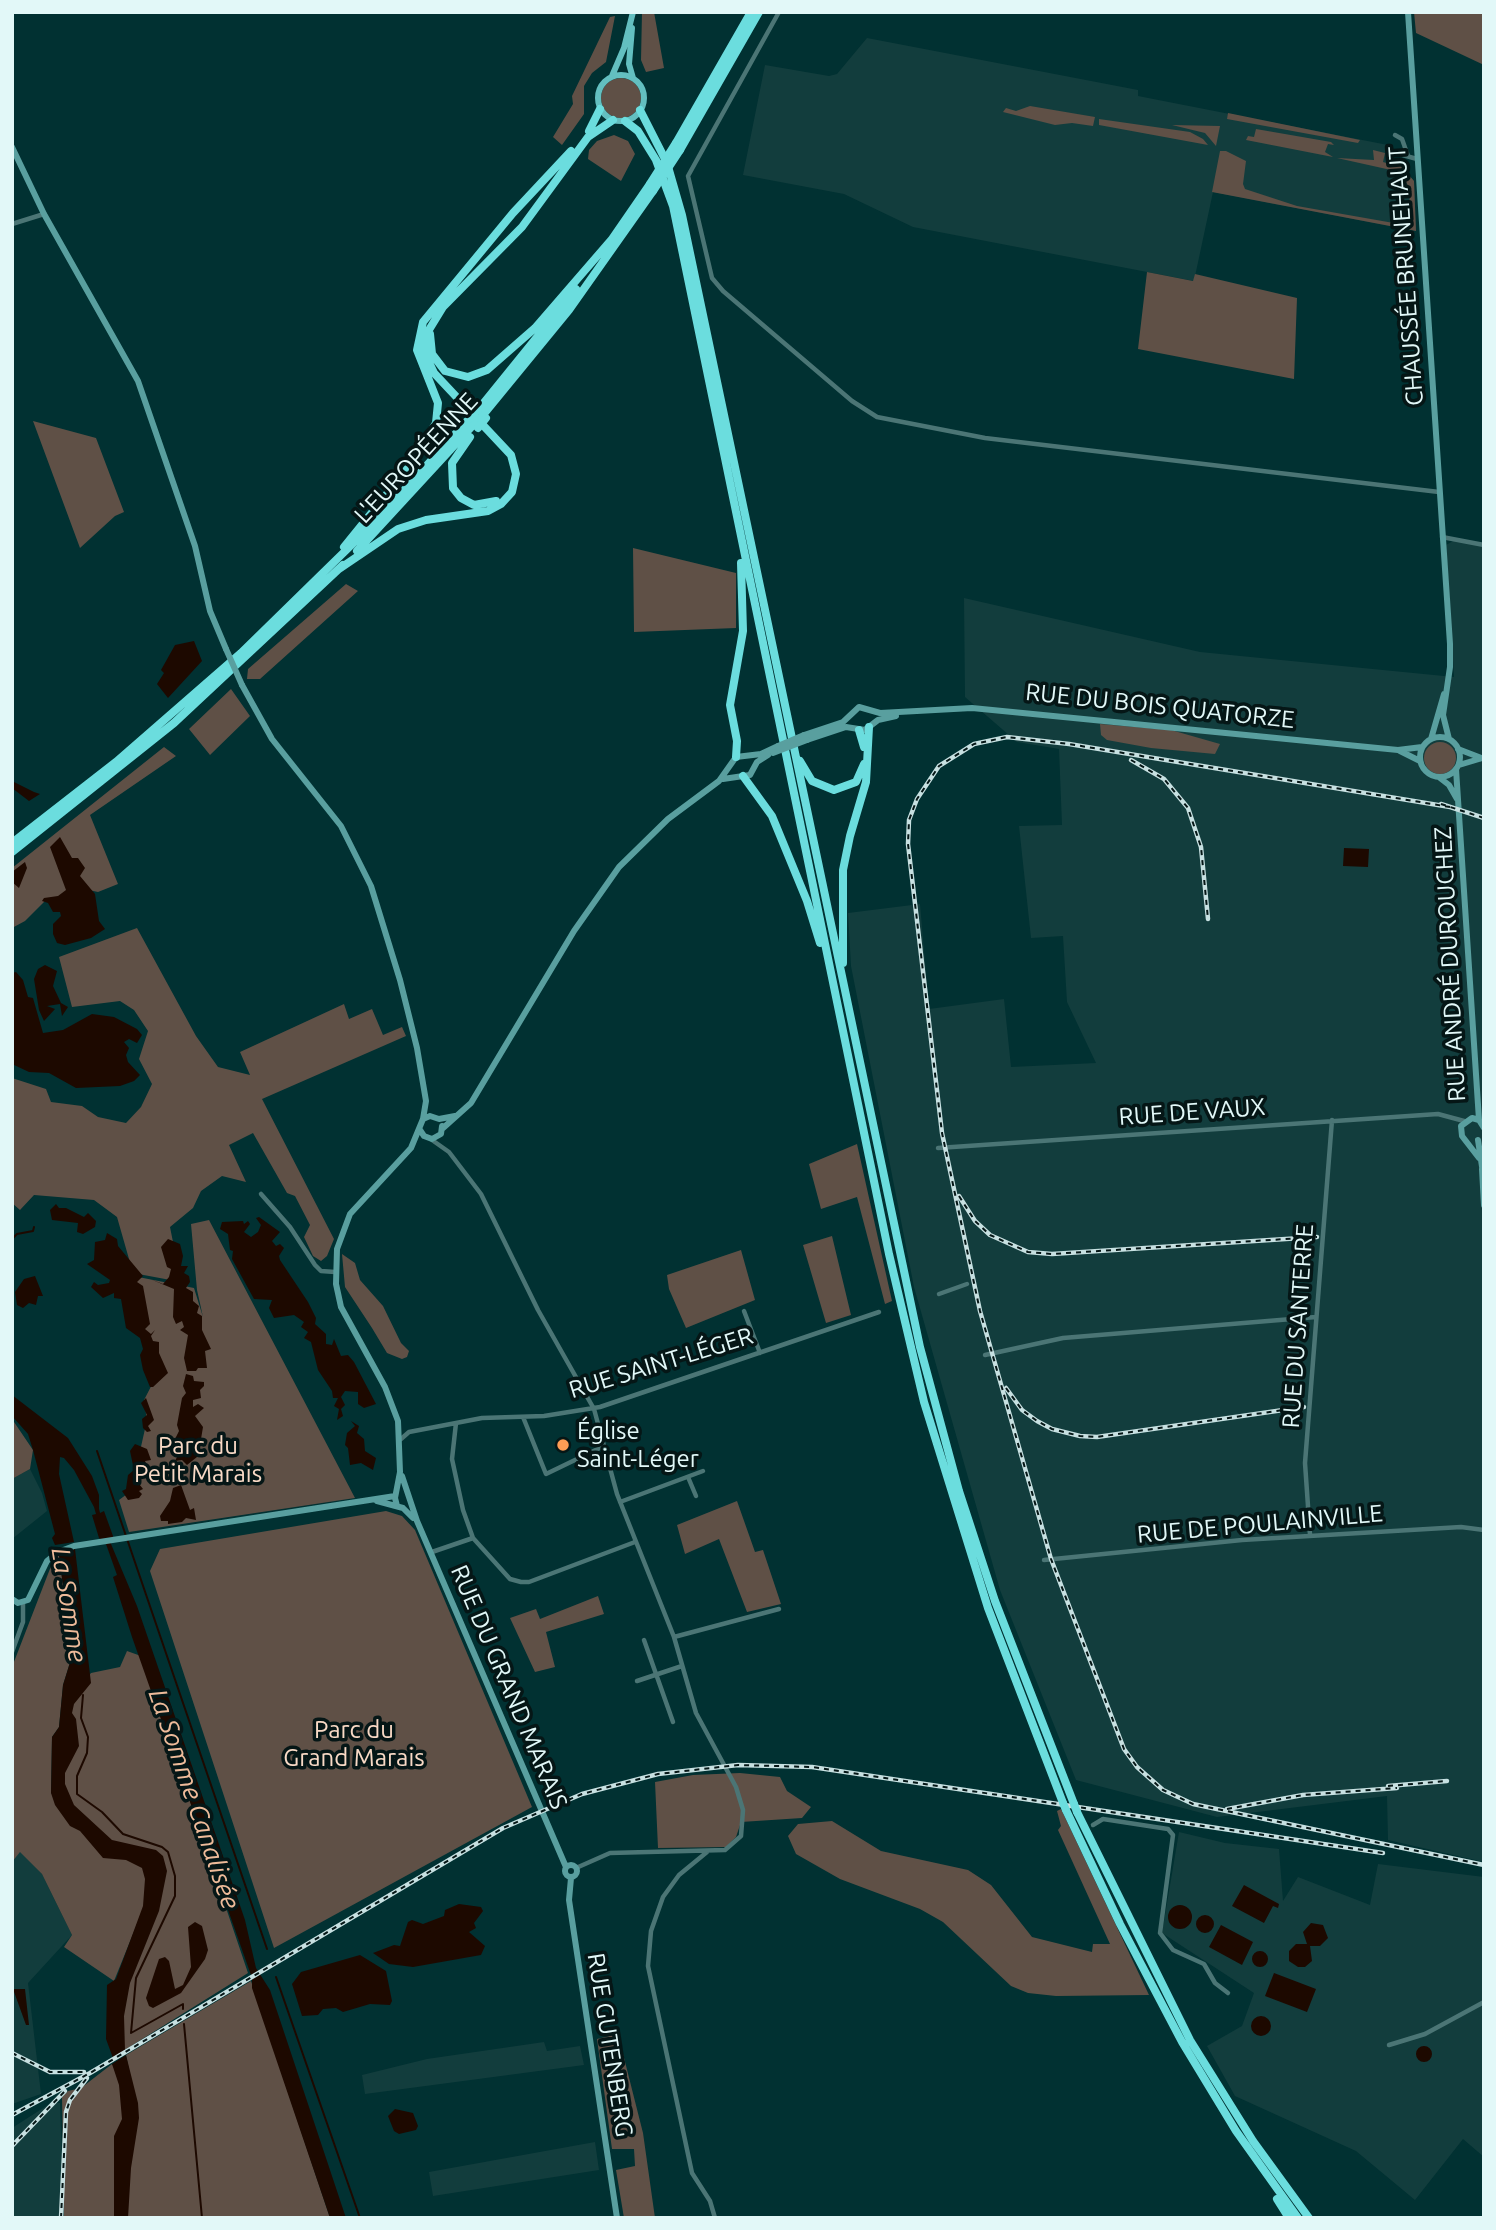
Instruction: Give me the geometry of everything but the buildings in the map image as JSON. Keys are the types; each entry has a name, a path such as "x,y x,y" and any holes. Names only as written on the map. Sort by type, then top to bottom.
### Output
{"highway":[{"name":"L'EUROPÉENNE","path":"678,146 751,12"},
{"name":"L'EUROPÉENNE","path":"482,414 589,283 652,188 759,12"},
{"path":"303,594 388,493 432,434 438,418 438,403 420,360 418,337 427,316 513,213 592,128 600,109"},
{"path":"640,110 667,163 682,215 907,1290 952,1466 1010,1644 1070,1807 1190,2040 1252,2141 1309,2218"},
{"path":"339,569 398,529 433,518 488,510 506,500 515,486 516,467 509,450 439,379 427,361 424,338 435,317 463,285 522,227 588,137 612,120"},
{"path":"625,121 646,142 667,186 898,1294 938,1451 988,1608 1070,1807 1166,2013 1217,2102 1273,2186 1298,2218"},
{"name":"L'EUROPÉENNE","path":"12,852 174,723 339,569 474,424 652,188"},
{"path":"435,317 429,340 435,362 454,375 468,377 482,373 500,361 535,328 612,239"},
{"path":"420,360 436,382 496,442 508,460 511,478 508,489 498,500 484,506 461,498 450,480 454,459 474,424"},
{"name":"L'EUROPÉENNE","path":"12,843 160,725 303,594 474,424"},
{"path":"734,509 744,588 743,631 730,705 737,741 734,760"},
{"path":"844,987 842,887 850,836 866,782 870,725"},
{"path":"791,734 807,774 818,785 834,790 849,786 862,771 864,743 856,729"},
{"path":"741,776 772,816 829,961"},
{"path":"1273,2186 1274,2194 1289,2218"}],"main road":[{"path":"633,12 629,64 643,91 640,110 625,121 612,120 600,109 598,92 612,76 624,48 633,12"},
{"name":"CHAUSSÉE BRUNEHAUT","path":"1408,12 1450,661 1446,690"},
{"path":"612,76 624,74 634,78"},
{"path":"12,147 44,214 138,381 195,546 210,611 242,685 272,739 316,791 358,856 371,886 400,980 426,1101 442,1130"},
{"path":"1446,690 1431,739 1422,747 1420,761 1427,772 1438,777 1457,767 1483,759"},
{"path":"1446,690 1444,724 1449,739 1458,749 1483,759"},
{"name":"RUE DU BOIS QUATORZE","path":"805,737 843,722 859,708 870,711 999,709 1398,750 1422,747"},
{"path":"870,711 870,725"},
{"name":"RUE DU BOIS QUATORZE","path":"805,737 856,729 918,711"},
{"path":"850,715 856,729"},
{"path":"719,780 750,775 755,766 773,753 805,737"},
{"path":"411,1148 442,1130 461,1114 475,1097 574,931 608,881 657,829 719,780 734,760 805,737"},
{"path":"1431,739 1449,739"},
{"path":"1457,767 1458,749"},
{"name":"RUE DU BOIS QUATORZE","path":"1398,750 1420,761"},
{"path":"750,756 755,766"},
{"path":"734,760 741,776"},
{"name":"RUE ANDRÉ DUROUCHEZ","path":"1457,767 1479,1120"},
{"name":"RUE ANDRÉ DUROUCHEZ","path":"1438,777 1449,785 1460,805"},
{"path":"400,1507 396,1495 401,1439 391,1399 344,1317 335,1272 337,1249 350,1214 411,1148 420,1129 426,1101"},
{"path":"1477,1106 1460,1130 1479,1158"},
{"path":"423,1119 461,1114"},
{"path":"1466,1120 1479,1120 1484,1130 1478,1140 1484,1205"},
{"path":"420,1129 429,1139"},
{"path":"1467,1141 1478,1140"},
{"path":"12,1599 23,1603 31,1597 44,1564 58,1552 74,1546 375,1501 407,1493 400,1472"},
{"name":"RUE DU GRAND MARAIS","path":"407,1493 566,1867"},
{"path":"375,1501 400,1507 410,1503"},
{"name":"RUE DU GRAND MARAIS","path":"400,1507 417,1521"},
{"path":"572,1865 576,1868 576,1875 570,1878 564,1873 566,1867 572,1865"},
{"name":"RUE GUTENBERG","path":"570,1878 572,1923 617,2218"}],"street":[{"path":"779,12 688,176 712,278 723,291 852,401 877,417 985,438 1439,492"},
{"path":"1395,135 1402,139 1408,156"},
{"path":"1392,152 1418,159"},
{"path":"12,224 44,214"},
{"path":"1442,537 1484,545"},
{"name":"RUE DE VAUX","path":"938,1148 1438,1114 1466,1120"},
{"path":"1448,1118 1460,1130"},
{"name":"RUE DU SANTERRE","path":"1310,1535 1306,1463 1332,1120"},
{"path":"442,1130 449,1152 485,1201 538,1310 594,1409 620,1502 674,1637 699,1721 739,1794 744,1824 741,1836 734,1845 725,1850 610,1853 576,1868"},
{"path":"429,1139 449,1152"},
{"path":"261,1194 290,1227 315,1265 321,1271 335,1272"},
{"path":"939,1294 967,1284"},
{"path":"744,1311 760,1353"},
{"name":"RUE SAINT-LÉGER","path":"401,1439 409,1432 482,1418 523,1417 594,1409 879,1312"},
{"path":"985,1354 1063,1338 1316,1317"},
{"path":"523,1417 546,1474 604,1446"},
{"path":"456,1423 452,1459 463,1510 473,1538 510,1579 529,1582 635,1542"},
{"path":"620,1502 703,1471"},
{"path":"688,1477 696,1496"},
{"name":"RUE DE POULAINVILLE","path":"1044,1560 1310,1535 1461,1527 1482,1529"},
{"path":"432,1552 473,1538"},
{"path":"12,1653 23,1622 23,1603"},
{"path":"674,1637 779,1609"},
{"path":"644,1640 673,1722"},
{"path":"637,1681 682,1666"},
{"path":"1093,1825 1103,1819 1168,1829 1174,1835 1160,1933 1173,1950 1203,1964 1215,1983 1228,1993"},
{"path":"708,1851 679,1875 663,1897 651,1931 648,1966 692,2173 710,2201 715,2218"},
{"path":"1389,2045 1425,2034 1484,2002"}],"shaded area":[{"path":"867,38 1138,90 1138,96 1393,146 1391,155 1414,181 1416,231 1213,192 1194,281 913,227 844,194 743,175 765,65 829,76 837,74"},
{"path":"1455,540 1484,546 1484,1862 1388,1840 1387,1796 1217,1817 1076,1780 1000,1590 914,1287 851,966 848,913 920,904 929,1009 1004,999 1011,1067 1096,1063 1067,1002 1063,936 1031,938 1019,826 1062,825 1059,749 1017,742 965,697 964,598 1200,652 1454,677 1446,545"},
{"path":"30,1469 42,1493 47,1511 12,1539 12,1479"},
{"path":"1179,1832 1225,1843 1279,1849 1283,1901 1298,1877 1370,1905 1378,1864 1484,1877 1484,2157 1463,2139 1415,2200 1356,2151 1235,2096 1207,2046 1242,2026 1254,1993 1162,1933"},
{"path":"20,1851 42,1874 72,1935 28,1983 41,2094 12,2104 12,1862"},
{"path":"544,2042 547,2051 580,2046 584,2065 365,2094 362,2075 427,2059"},
{"path":"51,2103 60,2103 64,2218 12,2218 12,2128"},
{"path":"595,2142 599,2170 433,2196 429,2172"}],"green space":[{"path":"642,12 654,12 664,68 646,72 641,60"},
{"path":"1414,12 1484,12 1484,65 1416,33"},
{"path":"615,16 606,62 592,73 584,86 584,114 562,145 553,137 573,104 572,96 610,17"},
{"path":"621,78 635,84 641,98 635,112 621,118 607,112 601,98 607,84"},
{"path":"1030,106 1095,117 1093,126 1072,123 1055,125 1003,112 1006,108 1016,111"},
{"path":"1228,113 1360,140 1358,143 1227,119"},
{"path":"1099,119 1190,132 1208,145 1099,125"},
{"path":"1172,125 1220,126 1216,146 1205,133"},
{"path":"1256,129 1331,142 1334,145 1328,144 1325,152 1333,157 1246,140 1248,136 1254,137"},
{"path":"614,135 628,141 635,154 621,181 588,159 589,150 597,141"},
{"path":"1373,150 1385,153 1383,162 1390,164 1395,159 1414,181 1416,231 1212,192 1220,151 1226,151 1246,161 1243,184 1245,189 1297,206 1405,225 1411,191 1400,172 1337,158 1374,160"},
{"path":"1147,272 1193,281 1195,274 1297,298 1294,379 1138,349"},
{"path":"33,421 96,438 124,512 115,516 80,548"},
{"path":"633,548 736,573 736,628 634,632"},
{"path":"346,584 358,591 260,679 247,679 248,669"},
{"path":"231,689 250,716 210,755 189,729"},
{"path":"1100,724 1171,730 1220,744 1215,754 1151,748 1107,740 1101,735"},
{"path":"1440,742 1451,747 1456,758 1451,769 1440,774 1429,769 1424,758 1429,747"},
{"path":"164,747 176,756 90,815 118,884 98,892 84,889 46,900 25,921 12,928 12,868"},
{"path":"137,928 196,1036 218,1067 250,1075 240,1052 344,1004 349,1019 372,1009 383,1035 402,1027 406,1036 262,1099 334,1239 327,1256 321,1261 313,1256 304,1237 310,1225 295,1196 287,1193 253,1133 229,1145 246,1182 222,1176 201,1191 193,1208 170,1227 181,1282 133,1273 117,1217 94,1200 34,1195 20,1210 12,1203 12,1078 46,1089 51,1102 82,1106 98,1117 126,1123 141,1107 152,1084 139,1059 148,1031 134,1010 120,1001 72,1007 59,957"},
{"path":"857,1144 892,1301 885,1304 857,1197 821,1209 809,1164"},
{"name":"Parc du Petit Marais","path":"209,1220 355,1498 129,1532 119,1500 131,1491 147,1420 144,1400 158,1373 123,1274 194,1288 203,1317 197,1290 191,1224"},
{"path":"832,1236 851,1315 826,1323 803,1245"},
{"path":"741,1250 755,1300 686,1328 669,1289 667,1275"},
{"path":"342,1254 355,1263 360,1280 383,1306 401,1343 409,1351 407,1357 402,1359 387,1353 345,1287"},
{"path":"12,1419 33,1450 30,1469 12,1479"},
{"path":"737,1501 755,1552 763,1550 781,1604 747,1612 719,1539 685,1554 677,1525"},
{"name":"Parc du Grand Marais","path":"386,1511 402,1516 415,1530 532,1807 274,1948 150,1571 160,1549"},
{"path":"59,1555 72,1656 63,1685 59,1727 52,1737 51,1793 139,1862 149,1875 148,1897 114,1981 64,1947 72,1935 42,1874 20,1852 12,1862 12,1667 53,1561"},
{"path":"598,1596 604,1614 546,1632 555,1667 535,1672 510,1618 536,1609 540,1619"},
{"path":"127,1651 141,1656 248,1973 123,2051 120,2016 164,1861 117,1845 81,1818 62,1788 71,1700 91,1673 120,1667"},
{"path":"740,1773 780,1777 787,1791 811,1807 802,1818 741,1822 736,1837 726,1847 658,1848 655,1782 693,1775"},
{"path":"1061,1809 1149,1995 1056,1996 1028,1993 1011,1986 943,1922 920,1909 840,1879 796,1854 788,1836 798,1824 832,1821 881,1851 968,1870 991,1885 1032,1937 1092,1952 1093,1944 1110,1944 1058,1830 1061,1826 1057,1811"},
{"path":"251,1981 330,2218 126,2218 135,2100 126,2055"},
{"path":"618,2034 643,2133 655,2218 624,2218 616,2170 635,2166 634,2149 612,2149 597,2039"},
{"path":"112,2064 120,2076 124,2121 114,2218 64,2218 62,2097 68,2091 81,2088"}],"water":[{"path":"194,641 202,661 168,698 157,684 164,673 161,670 175,645"},
{"path":"12,781 40,794 29,801 12,788"},
{"path":"60,837 72,858 78,858 85,868 80,876 95,894 99,921 105,929 91,938 65,945 57,943 53,934 53,924 61,916 60,912 53,912 48,903 42,901 44,898 58,896 66,890 50,847"},
{"path":"1344,848 1369,849 1368,867 1343,866"},
{"path":"25,862 27,868 19,888 12,882 12,872"},
{"path":"45,965 57,971 53,986 61,1003 68,1007 62,1016 60,1004 47,1006 55,1009 44,1021 39,1010 34,979 38,969"},
{"path":"16,972 23,980 28,997 33,998 43,1033 63,1030 92,1014 114,1017 137,1029 142,1035 137,1043 129,1039 124,1042 129,1048 126,1055 128,1062 140,1075 134,1081 120,1086 76,1088 49,1073 29,1072 12,1064 12,973"},
{"path":"56,1204 59,1208 66,1208 84,1217 88,1213 96,1221 95,1227 83,1234 77,1232 78,1223 52,1220 50,1210"},
{"path":"259,1217 280,1232 272,1241 276,1246 280,1244 284,1248 279,1256 280,1260 308,1302 316,1318 315,1324 326,1334 326,1344 332,1345 334,1339 341,1356 348,1355 354,1362 376,1404 364,1408 358,1404 358,1392 345,1391 341,1397 345,1405 341,1409 343,1416 337,1420 339,1409 334,1406 338,1398 333,1398 332,1391 318,1370 311,1342 304,1338 308,1332 301,1327 304,1322 294,1315 274,1318 269,1308 272,1300 254,1299 232,1259 233,1251 230,1250 228,1234 220,1229 222,1222 243,1221 244,1224 248,1221 250,1224 244,1232 251,1237 258,1232 261,1225 256,1218"},
{"path":"107,1233 117,1239 118,1246 143,1276 137,1282 143,1286 150,1324 145,1329 151,1334 155,1330 151,1336 153,1341 159,1342 159,1353 168,1373 153,1387 150,1387 143,1370 140,1338 126,1328 121,1299 114,1298 114,1293 103,1298 91,1287 94,1282 98,1285 109,1283 110,1280 87,1264 94,1260 95,1242 105,1240"},
{"path":"168,1239 180,1244 183,1256 181,1266 188,1266 184,1273 189,1276 190,1282 186,1288 193,1292 193,1301 199,1306 197,1313 202,1316 202,1330 211,1349 205,1351 207,1368 198,1368 196,1371 187,1371 184,1358 188,1335 180,1330 184,1327 182,1321 176,1324 173,1317 174,1289 150,1279 163,1284 169,1277 171,1269 167,1267 161,1247"},
{"path":"1301,1252 1311,1255 1309,1276 1304,1279 1300,1276 1297,1255"},
{"path":"35,1276 43,1296 38,1296 36,1305 29,1303 23,1308 17,1305 15,1292 24,1279"},
{"path":"186,1374 193,1376 194,1381 204,1382 200,1390 201,1398 193,1400 193,1407 198,1404 204,1408 195,1416 203,1427 201,1439 197,1457 187,1465 182,1460 175,1461 178,1455 174,1441 179,1431 177,1425 182,1398 186,1393 183,1386"},
{"name":"La Somme Canalisée","path":"12,1395 68,1438 92,1476 99,1495 100,1513 104,1511 113,1536 111,1544 137,1606 245,1920 256,1968 270,1990 346,2218 330,2218 252,1988 252,1978 132,1637 113,1577 117,1575 106,1544 99,1538 92,1515 96,1514 94,1507 74,1470 60,1457 59,1474 74,1542 55,1545 52,1538 55,1534 28,1434 12,1416"},
{"path":"146,1398 154,1420 148,1426 151,1431 147,1432 143,1428 142,1419 147,1415 141,1403"},
{"path":"351,1421 359,1426 357,1433 364,1439 365,1451 376,1458 373,1470 361,1463 350,1465 348,1448 345,1445 347,1433 355,1426"},
{"path":"135,1444 147,1449 151,1460 145,1461 147,1466 136,1480 143,1489 139,1491 142,1494 139,1498 128,1500 122,1491 126,1489 128,1475 134,1470 130,1451"},
{"path":"181,1485 190,1510 194,1508 196,1520 186,1518 182,1522 168,1524 168,1521 161,1521 160,1516 170,1501 173,1488"},
{"name":"La Somme","path":"75,1549 91,1683 74,1704 72,1713 76,1719 79,1746 65,1773 65,1784 74,1805 112,1840 156,1850 163,1856 167,1871 159,1911 130,1983 124,2016 125,2050 113,2058 106,2039 107,1985 116,1979 143,1906 145,1879 142,1868 126,1860 103,1858 80,1831 70,1826 55,1805 51,1793 52,1737 59,1727 63,1685 72,1656 59,1555"},
{"path":"1244,1885 1279,1904 1278,1908 1273,1906 1264,1923 1232,1906"},
{"path":"459,1904 481,1907 483,1911 474,1923 476,1928 469,1932 485,1946 481,1955 413,1967 389,1964 373,1953 394,1945 400,1946 408,1922 412,1920 423,1924 444,1916 445,1910"},
{"path":"1180,1905 1191,1912 1192,1917 1185,1928 1180,1929 1169,1922 1168,1917 1175,1906"},
{"path":"1201,1915 1209,1915 1214,1924 1212,1931 1201,1933 1196,1928 1196,1920"},
{"path":"195,1922 202,1926 208,1950 205,1959 181,1993 153,2008 149,2006 146,1998 159,1959 165,1957 169,1961 175,1989 183,1985 191,1967 188,1927"},
{"path":"1311,1923 1323,1925 1328,1938 1320,1946 1310,1946 1312,1961 1305,1967 1298,1967 1289,1961 1289,1951 1296,1944 1307,1944 1303,1932"},
{"path":"1221,1925 1253,1942 1242,1965 1209,1947"},
{"path":"1260,1951 1266,1953 1266,1965 1260,1967 1254,1965 1252,1959 1254,1953"},
{"path":"360,1955 386,1971 392,2001 390,2005 370,2004 343,2012 336,2008 323,2009 318,2015 302,2016 292,1984 301,1972"},
{"path":"1274,1973 1316,1989 1307,2012 1265,1996"},
{"path":"13,1989 25,1989 29,2025 26,2025"},
{"path":"1261,2016 1268,2019 1271,2026 1268,2033 1261,2036 1254,2033 1251,2026 1254,2019"},
{"path":"1421,2046 1427,2046 1432,2054 1430,2060 1421,2062 1416,2057 1416,2051"},
{"path":"126,2055 139,2118 131,2168 128,2218 114,2218 114,2136 122,2119 119,2085 112,2064"},
{"path":"395,2109 413,2113 418,2126 416,2130 399,2134 394,2131 388,2116"}],"waterway":[{"path":"12,1239 17,1234 33,1231 34,1227"},
{"name":"La Somme Canalisée","path":"97,1451 267,1949"},
{"path":"83,1695 81,1718 88,1737 87,1753 77,1776 77,1794 102,1812 123,1834 162,1847 168,1852 175,1876 175,1896 136,1978 131,2033 183,2004 183,2009"},
{"path":"276,1977 360,2218"},
{"path":"184,2024 202,2218"}],"railway":[{"path":"1450,807 1069,744 1007,737 974,744 939,766 917,799 909,820 908,844 942,1133 980,1311 1051,1559 1124,1749 1137,1767 1163,1790 1193,1804 1484,1865"},
{"path":"1131,760 1164,779 1188,808 1201,847 1208,919"},
{"path":"1441,804 1484,818"},
{"path":"959,1196 975,1221 990,1235 1028,1252 1052,1254 1317,1237"},
{"path":"1006,1388 1022,1410 1037,1421 1052,1429 1080,1436 1097,1437 1304,1407"},
{"path":"12,2115 90,2073 503,1828 582,1794 658,1774 738,1765 812,1767 1383,1853"},
{"path":"1388,1786 1447,1781"},
{"path":"1227,1809 1303,1795 1397,1788"},
{"path":"12,2053 50,2072 84,2072"},
{"path":"61,2218 66,2112 70,2100 87,2078"},
{"path":"12,2146 65,2091"}],"place":[{"name":"Église Saint-Léger","path":"563,1445"}]}
